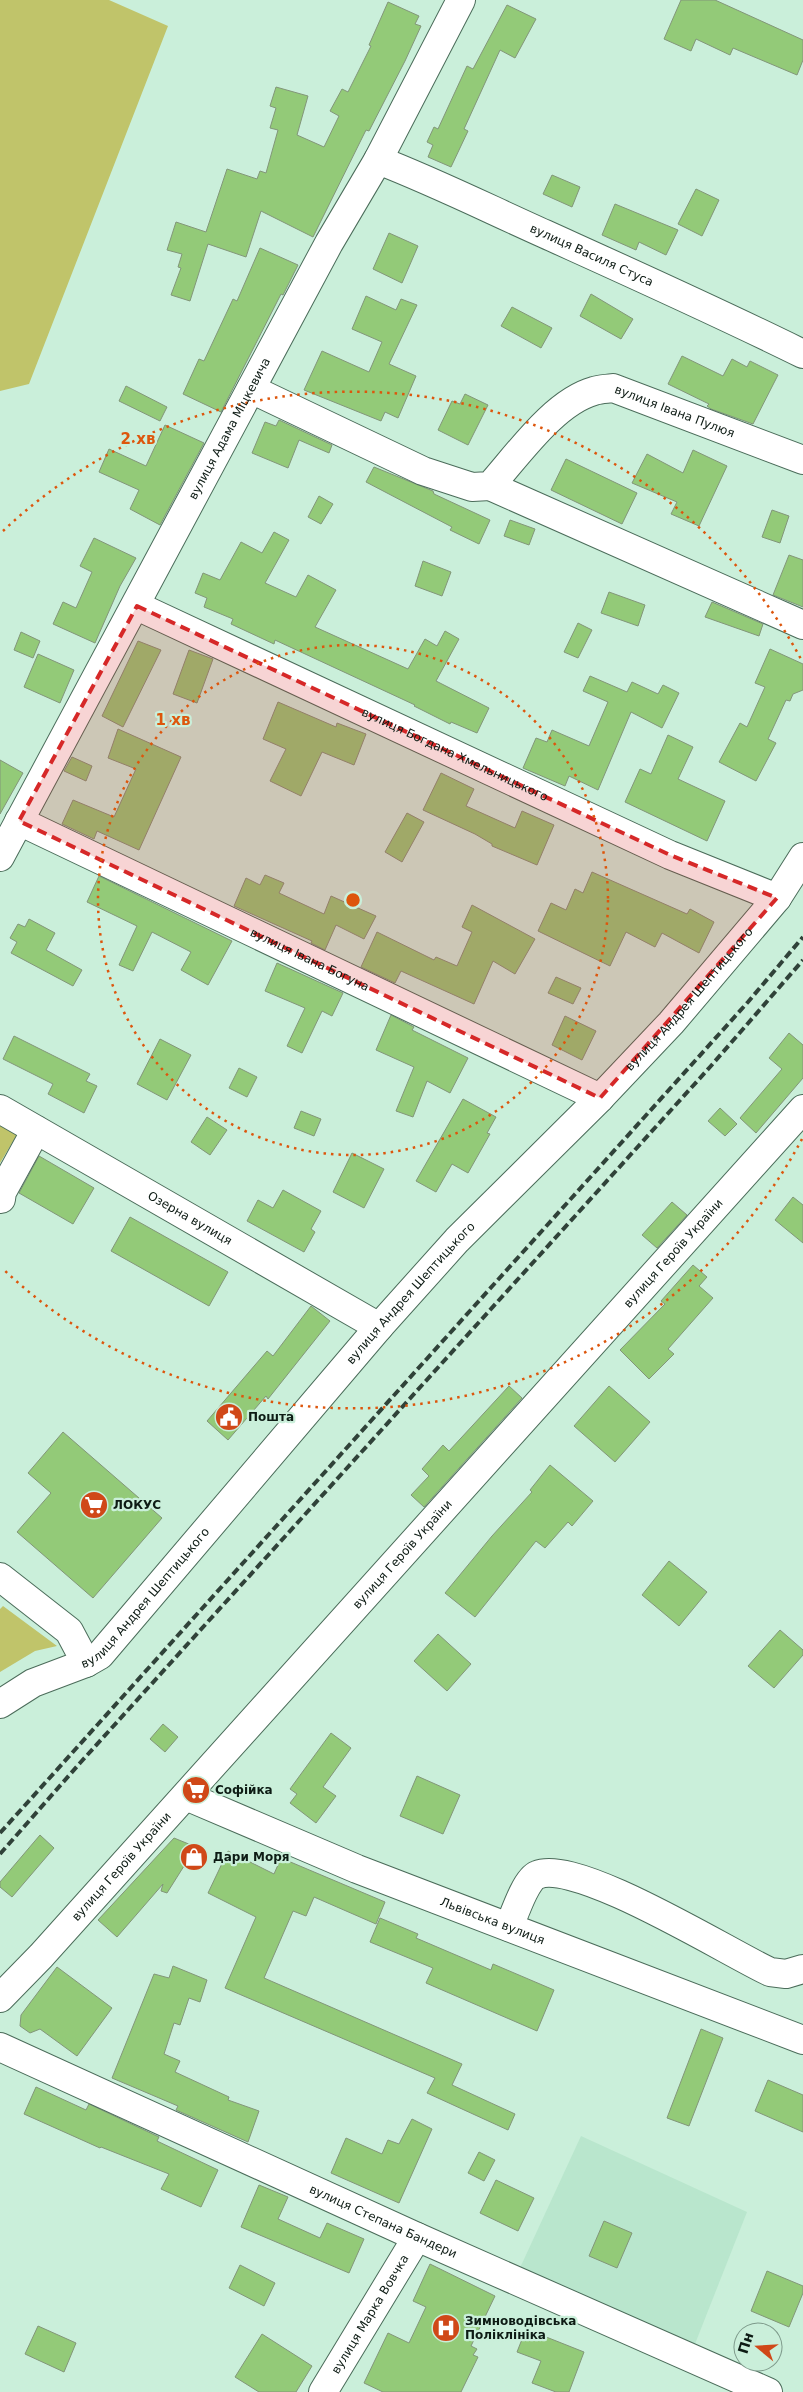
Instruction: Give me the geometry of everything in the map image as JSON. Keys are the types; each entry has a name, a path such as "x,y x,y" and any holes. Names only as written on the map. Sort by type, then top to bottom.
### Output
{"street":[{"name":"вулиця Адама Міцкевича","path":"0,858 137,606 329,243 378,160 461,0"},
{"name":"вулиця Василя Стуса","path":"378,160 435,183 636,274 803,354"},
{"name":"вулиця Івана Пулюя","path":"490,486 553,415 579,397 594,391 613,388 803,460"},
{"path":"250,390 423,472 472,487 490,486 803,625"},
{"name":"вулиця Богдана Хмельницького","path":"137,606 670,855 777,898"},
{"name":"вулиця Івана Богуна","path":"19,821 600,1098"},
{"name":"вулиця Андрея Шептицького","path":"0,1704 33,1683 86,1664 100,1655 379,1327 457,1240 600,1098 671,1023 777,898 803,858"},
{"name":"Озерна вулиця","path":"0,1109 379,1327"},
{"name":"вулиця Героїв України","path":"0,1998 41,1956 186,1796 803,1109"},
{"path":"1,1199 2,1192 36,1130"},
{"path":"0,1577 69,1631 86,1664"},
{"name":"Львівська вулиця","path":"186,1796 357,1869 803,2040"},
{"path":"509,1927 526,1887 535,1875 549,1872 582,1878 621,1895 770,1972 786,1974 803,1969"},
{"name":"вулиця Степана Бандери","path":"0,2047 417,2236 768,2392"},
{"name":"вулиця Марка Вовчка","path":"323,2392 417,2236"}],"highlighted area":[{"path":"137,606 670,855 777,898 600,1098 19,821"}],"shaded area":[{"path":"581,2136 747,2212 693,2349 519,2270"}],"green space":[{"path":"0,0 109,0 168,26 29,384 0,391"},
{"path":"0,1109 24,1123 0,1163"},
{"path":"3,1606 57,1646 35,1651 0,1672 0,1609"}],"building":[{"path":"681,0 715,0 803,40 803,60 797,75 733,48 730,55 696,39 691,51 664,39"},
{"path":"388,2 419,16 415,24 421,26 405,61 369,131 366,130 313,237 261,211 246,257 208,244 190,301 171,295 181,268 178,267 182,254 167,250 176,222 206,232 227,169 257,179 260,171 266,173 278,130 270,128 276,108 270,106 276,87 308,96 297,135 324,147 339,116 330,111 342,89 348,92 371,46 369,45"},
{"path":"507,5 536,19 515,58 500,50 464,129 468,131 451,167 428,157 433,145 427,142 434,127 438,129 467,66 473,69"},
{"path":"552,175 580,187 572,207 543,194"},
{"path":"696,189 719,200 702,236 678,224"},
{"path":"615,204 678,230 666,255 639,242 636,250 602,235"},
{"path":"389,233 418,246 402,283 373,269"},
{"path":"260,248 298,265 283,295 281,294 221,412 183,394 199,359 204,361 233,299 237,301"},
{"path":"591,294 633,319 621,339 580,316"},
{"path":"366,296 396,310 401,299 417,305 389,364 416,376 398,418 385,412 381,421 304,390 322,351 369,372 382,342 352,329"},
{"path":"512,307 552,328 541,348 501,326"},
{"path":"682,356 723,376 732,359 747,367 750,361 778,375 753,424 711,409 707,406 709,404 668,384"},
{"path":"126,386 167,407 160,421 119,401"},
{"path":"465,394 488,405 468,445 438,430 452,401 460,404"},
{"path":"279,420 332,445 329,453 299,440 288,468 252,453 265,422 276,426"},
{"path":"165,425 204,443 160,525 130,509 139,490 99,472 109,449 146,466"},
{"path":"693,450 727,466 699,526 671,514 677,502 632,483 647,454 683,473"},
{"path":"566,459 637,493 622,524 551,490"},
{"path":"374,467 433,491 434,494 490,520 479,544 450,530 452,527 366,482"},
{"path":"319,496 333,504 321,524 308,517"},
{"path":"772,510 789,516 780,543 762,537"},
{"path":"510,520 535,529 529,545 504,536"},
{"path":"274,532 289,540 265,583 296,597 308,575 336,590 315,627 408,669 425,639 437,646 445,631 459,639 436,681 489,708 477,733 451,722 450,724 415,705 275,640 274,644 231,624 233,619 204,607 207,598 195,593 203,573 220,580 241,542 262,553"},
{"path":"94,538 136,558 120,586 95,643 53,624 63,602 76,608 92,572 80,566"},
{"path":"789,555 803,560 803,607 773,595"},
{"path":"423,561 451,572 442,596 415,586"},
{"path":"609,592 645,605 638,626 601,613"},
{"path":"712,602 763,624 759,636 705,617"},
{"path":"578,623 592,630 578,658 564,652"},
{"path":"21,632 40,641 33,658 14,650"},
{"path":"138,641 161,650 123,727 102,716"},
{"path":"770,649 803,664 803,690 793,694 790,701 786,700 768,739 776,743 756,781 719,762 740,723 747,727 765,687 755,683"},
{"path":"189,650 213,659 197,703 173,694"},
{"path":"38,654 74,670 60,703 24,687"},
{"path":"590,676 627,692 632,682 658,694 663,685 679,693 662,728 631,712 598,790 569,776 565,786 523,768 536,738 547,742 552,730 589,746 608,702 583,691"},
{"path":"278,702 336,727 337,723 366,734 354,765 322,752 301,796 270,781 286,749 263,739"},
{"path":"118,729 181,757 139,850 97,831 94,839 62,824 73,800 114,817 136,769 108,758"},
{"path":"668,735 693,747 678,779 725,801 707,841 625,802 640,769 651,774"},
{"path":"72,757 92,766 86,781 64,771"},
{"path":"0,760 23,773 0,814"},
{"path":"441,773 474,789 466,806 515,828 522,811 554,825 537,865 492,846 492,844 475,834 423,810"},
{"path":"407,813 424,822 402,862 385,852"},
{"path":"592,872 687,914 690,909 714,922 699,953 662,933 655,947 626,932 610,966 538,931 551,903 566,910 575,889 583,893"},
{"path":"265,875 284,883 279,893 324,914 331,896 376,916 364,939 336,925 325,950 311,943 312,941 234,906 246,878 260,885"},
{"path":"99,876 232,941 208,985 181,970 191,952 152,932 133,971 119,965 137,926 87,902"},
{"path":"472,905 535,939 515,974 493,961 474,1004 401,971 395,983 361,967 377,932 434,960 436,957 457,966 472,932 462,927"},
{"path":"29,919 55,933 46,950 82,970 73,986 11,953 17,942 10,938 18,924 25,927"},
{"path":"277,963 343,993 332,1016 322,1011 302,1053 287,1046 305,1008 265,991"},
{"path":"556,977 581,988 573,1004 548,993"},
{"path":"391,1015 414,1027 412,1030 468,1058 450,1093 427,1081 413,1117 396,1111 414,1067 376,1050"},
{"path":"565,1016 596,1031 582,1060 552,1045"},
{"path":"789,1033 803,1045 803,1078 756,1133 740,1118 782,1069 769,1058"},
{"path":"14,1036 90,1074 86,1081 97,1086 84,1113 48,1094 53,1084 3,1059"},
{"path":"160,1039 191,1055 167,1100 137,1084"},
{"path":"239,1068 257,1077 247,1097 229,1088"},
{"path":"463,1099 496,1117 487,1133 490,1134 468,1173 452,1164 436,1192 416,1181"},
{"path":"720,1108 737,1124 725,1136 708,1121"},
{"path":"301,1111 321,1119 314,1136 294,1128"},
{"path":"207,1117 227,1130 210,1155 191,1142"},
{"path":"352,1153 384,1169 364,1208 333,1192"},
{"path":"39,1156 94,1188 73,1224 19,1193"},
{"path":"283,1190 321,1211 311,1229 315,1232 304,1252 247,1221 258,1200 273,1208"},
{"path":"793,1197 803,1205 803,1243 775,1220"},
{"path":"672,1202 687,1215 657,1248 642,1235"},
{"path":"130,1217 228,1272 209,1306 111,1251"},
{"path":"693,1265 707,1277 699,1286 713,1298 668,1349 674,1354 649,1379 620,1350 665,1304 661,1301"},
{"path":"311,1306 330,1321 268,1399 266,1396 228,1440 207,1421 267,1351 273,1356"},
{"path":"509,1386 522,1398 424,1507 411,1495 429,1476 422,1469 443,1445 449,1451"},
{"path":"609,1386 650,1422 615,1462 574,1426"},
{"name":"ЛОКУС","path":"63,1432 162,1518 93,1598 17,1532 51,1493 28,1473"},
{"path":"550,1465 593,1501 572,1526 568,1522 545,1548 536,1541 475,1617 445,1593 492,1536 532,1492 530,1490"},
{"path":"669,1561 707,1592 679,1626 642,1595"},
{"path":"780,1630 803,1650 803,1655 774,1688 748,1666"},
{"path":"438,1634 471,1664 447,1691 414,1661"},
{"path":"163,1724 178,1737 165,1752 150,1739"},
{"path":"331,1733 351,1748 323,1787 336,1796 316,1823 290,1803 297,1794 290,1789"},
{"path":"417,1776 460,1795 443,1834 400,1816"},
{"path":"40,1835 54,1848 12,1897 0,1887 0,1882"},
{"path":"174,1838 196,1847 167,1893 161,1891 163,1884 117,1937 98,1920"},
{"path":"228,1851 274,1874 281,1858 385,1902 376,1924 314,1897 306,1916 293,1911 264,1978 462,2064 452,2085 515,2114 508,2130 427,2093 435,2078 225,1988 256,1917 208,1893"},
{"path":"380,1918 418,1934 416,1938 491,1970 493,1964 554,1990 537,2031 426,1983 433,1968 370,1942"},
{"path":"173,1966 207,1980 200,2002 189,1998 180,2025 174,2023 164,2054 180,2061 175,2072 229,2097 228,2100 259,2111 248,2142 176,2110 178,2106 112,2078 154,1974 169,1978"},
{"path":"57,1967 112,2008 77,2056 40,2029 30,2033 20,2026 21,2015"},
{"path":"701,2029 723,2038 689,2126 667,2118"},
{"path":"768,2080 803,2095 803,2132 755,2111"},
{"path":"36,2087 86,2110 89,2104 159,2137 157,2141 218,2170 201,2207 161,2189 169,2174 100,2148 24,2114"},
{"path":"412,2119 432,2129 399,2203 331,2173 346,2138 382,2154 388,2140 399,2144"},
{"path":"479,2152 495,2160 484,2181 468,2173"},
{"path":"496,2180 534,2198 518,2231 480,2213"},
{"path":"259,2185 288,2197 278,2219 320,2238 327,2223 364,2239 349,2273 241,2227"},
{"path":"604,2221 632,2233 617,2268 589,2256"},
{"name":"Зимноводівська Поліклініка","path":"430,2264 495,2296 471,2346 477,2349 473,2355 478,2357 461,2392 383,2392 364,2383 388,2333 409,2343 426,2307 413,2301"},
{"path":"240,2265 275,2283 264,2306 229,2288"},
{"path":"767,2271 803,2286 803,2293 789,2327 783,2324 783,2322 777,2322 751,2311"},
{"path":"38,2326 76,2343 64,2372 25,2354"},
{"path":"526,2329 584,2352 569,2392 556,2392 532,2383 541,2361 517,2352"},
{"path":"262,2334 312,2366 296,2392 259,2392 235,2377"}],"railway":[{"path":"0,1833 748,1002 803,937"},
{"path":"0,1854 80,1763 710,1067 803,960"}],"place":[{"name":"Пошта","path":"229,1417"},
{"name":"ЛОКУС","path":"94,1505"},
{"name":"Софійка","path":"196,1790"},
{"name":"Дари Моря","path":"194,1857"},
{"name":"Зимноводівська Поліклініка","path":"446,2328"}]}
